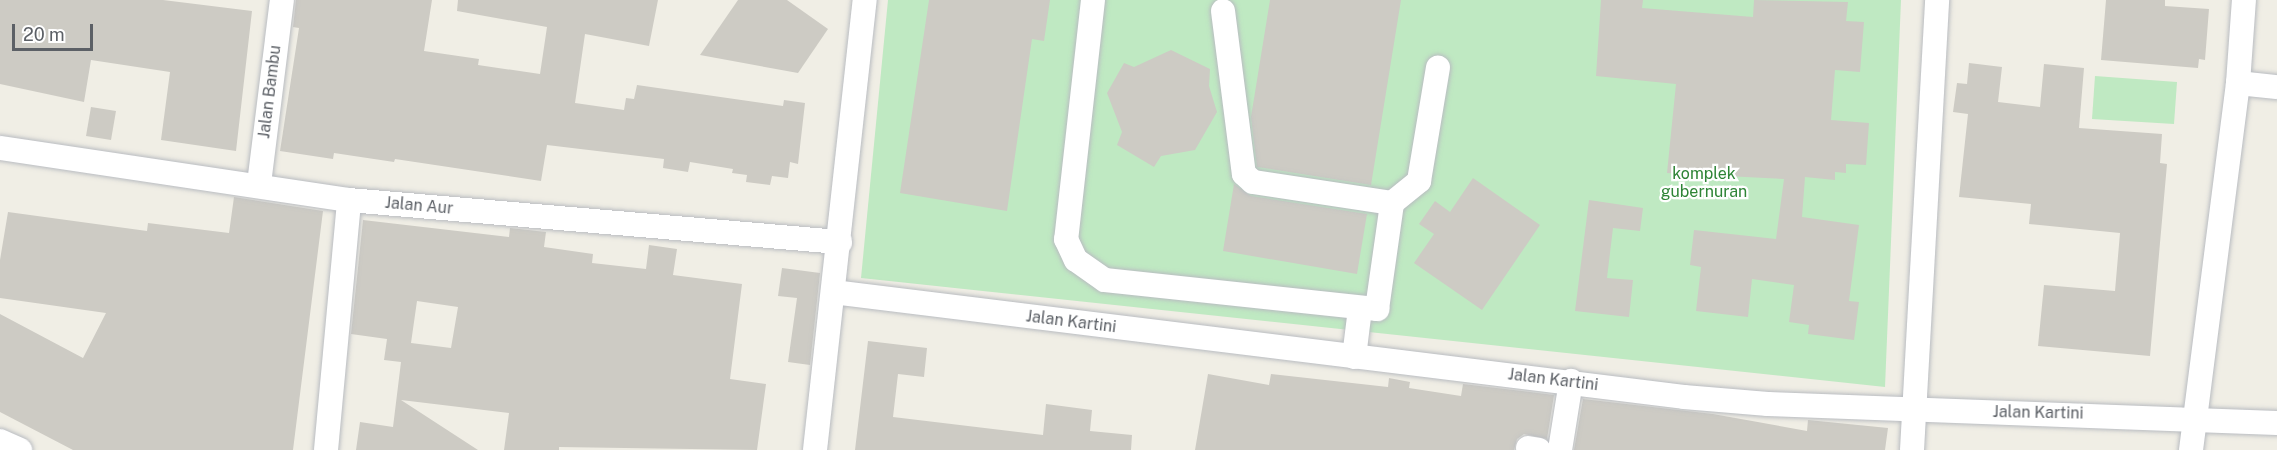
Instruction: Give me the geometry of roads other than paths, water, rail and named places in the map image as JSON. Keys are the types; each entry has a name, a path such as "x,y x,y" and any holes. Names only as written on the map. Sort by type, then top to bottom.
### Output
{"street":[{"name":"Jalan Bambu","path":"259,184 282,0"},
{"path":"815,450 840,242 865,0"},
{"path":"1093,0 1066,239 1076,260 1105,280 1360,309 1379,307 1392,203 1419,181 1438,68"},
{"path":"1912,450 1937,0"},
{"path":"2191,450 2238,83 2244,0"},
{"path":"1223,10 1244,174 1253,182 1392,203"},
{"path":"2238,83 2277,87"},
{"name":"Jalan Aur","path":"0,148 259,184 349,200 840,242"},
{"path":"326,450 349,200"},
{"name":"Jalan Kartini","path":"833,292 1354,357 1747,402 1915,410 2194,417 2277,423"},
{"path":"1354,357 1360,309"},
{"path":"1560,450 1571,381"},
{"path":"0,441 20,450"}],"park label":[{"name":"komplek gubernuran","path":"1704,183"}]}
